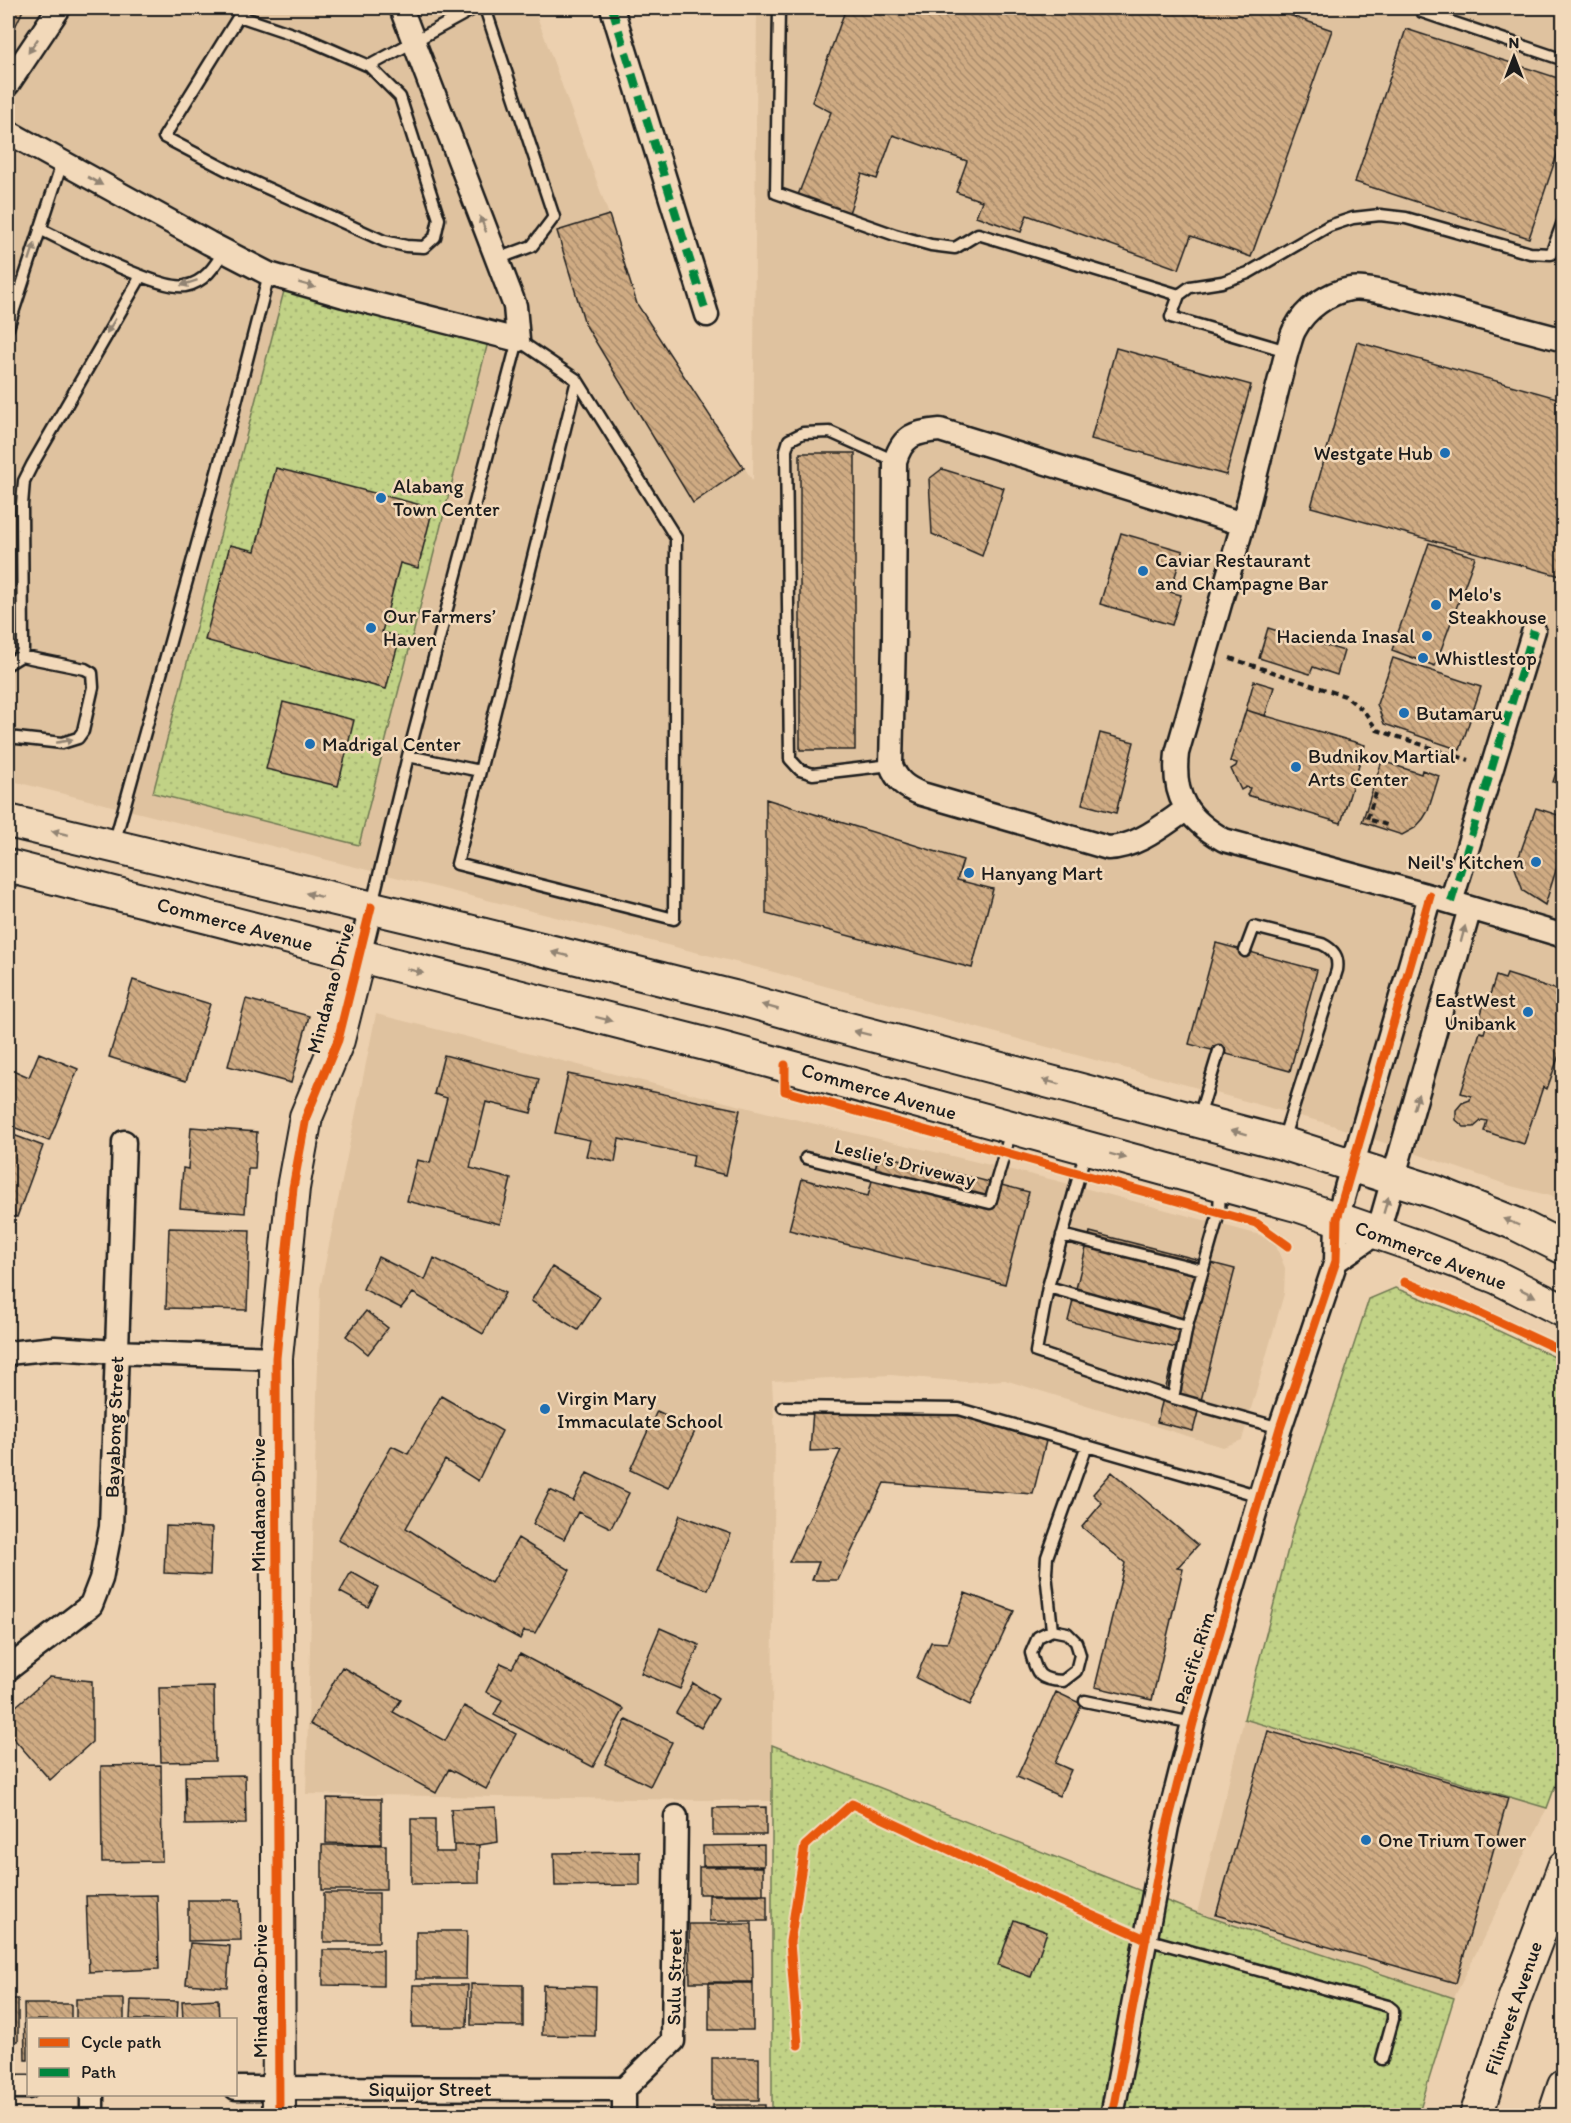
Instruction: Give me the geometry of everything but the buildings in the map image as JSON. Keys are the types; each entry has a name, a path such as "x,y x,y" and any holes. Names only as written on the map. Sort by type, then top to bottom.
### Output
{"main road":[{"path":"8,821 723,994 1282,1143 1394,1178 1516,1224 1563,1248"},
{"name":"Commerce Avenue","path":"8,866 818,1074 1300,1206 1378,1232 1496,1277 1563,1311"},
{"name":"Mindanao Drive","path":"279,2102 276,1358 293,1188 306,1117 338,1040 359,956"},
{"path":"818,1074 826,1023"},
{"name":"Filinvest Avenue","path":"1476,2115 1514,2000 1563,1868"},
{"path":"1554,2115 1563,2086"}],"street":[{"path":"8,84 59,8"},
{"path":"8,132 269,274 344,296 518,340 515,306 401,8"},
{"path":"612,8 707,315"},
{"path":"1563,340 1383,292 1351,289 1323,300 1311,308 1294,330 1287,351 1243,524 1178,753 1175,772 1179,793 1187,809 1208,831 1224,840 1450,902 1563,936"},
{"path":"1187,809 1134,843 1121,848 1108,848 912,790 902,784 891,765 895,461 899,447 909,437 922,431 940,430 1243,524"},
{"path":"1336,1261 1378,1232 1394,1178 1450,902 1534,630"},
{"name":"Pacific Rim","path":"1112,2115 1167,1826 1193,1723 1280,1428 1336,1261 1337,1219 1354,1165 1450,902"},
{"name":"Mindanao Drive","path":"359,956 371,907"},
{"name":"Bayabong Street","path":"8,1670 91,1605 101,1579 111,1527 123,1142"},
{"path":"8,1353 56,1347 117,1352 276,1358"},
{"name":"Sulu Street","path":"624,2089 673,2041 676,1817"},
{"path":"8,2088 27,2087"},
{"name":"Siquijor Street","path":"237,2088 279,2102 624,2089"},
{"path":"624,2089 624,2115"},
{"path":"92,2096 92,2115"}],"lane":[{"path":"369,66 475,8"},
{"path":"485,8 554,217 532,246 497,259"},
{"path":"779,8 776,193 895,235 931,245 955,248 978,234 1179,296"},
{"path":"1423,8 1422,12 1563,60"},
{"path":"239,16 307,39 369,66 400,97 439,219 435,237 424,247 384,241 227,170 164,136 239,16"},
{"path":"8,328 62,163"},
{"path":"1287,351 1171,317 1179,296 1190,287 1222,282 1248,273 1329,226 1353,218 1380,215 1406,218 1530,253 1551,254 1563,219"},
{"path":"40,230 141,276 175,287 195,283 208,275 224,251"},
{"path":"113,846 232,418 269,274"},
{"path":"8,664 21,656 23,649 22,505 24,481 88,364 141,276"},
{"path":"371,907 408,756 518,340 578,380 676,538 674,919 457,864 578,380"},
{"path":"891,765 813,774 800,770 790,759 786,450 789,440 803,433 830,432 895,461"},
{"path":"8,737 62,743 78,738 83,731 93,687 92,673 86,669 21,656"},
{"path":"408,756 480,771"},
{"path":"1245,951 1254,927 1322,944 1330,948 1338,962 1282,1143"},
{"path":"1198,1121 1219,1051"},
{"name":"Leslie's Driveway","path":"806,1158 990,1203 1011,1128"},
{"path":"1086,1147 1048,1287 1036,1352 1173,1398 1280,1428"},
{"path":"1173,1398 1187,1326 1219,1213 1221,1184"},
{"path":"1062,1235 1203,1270"},
{"path":"1048,1287 1187,1326"},
{"path":"783,1407 959,1409 1260,1496"},
{"path":"1052,1630 1046,1573 1047,1557 1087,1445"},
{"path":"1052,1630 1067,1633 1076,1642 1080,1655 1076,1671 1063,1681 1047,1680 1035,1670 1030,1653 1038,1637 1052,1630"},
{"path":"1085,1701 1193,1723"},
{"path":"1146,1939 1388,2006 1394,2010 1394,2019 1382,2059"}],"path":[{"path":"1207,651 1345,696 1364,711 1377,730 1493,768"},
{"path":"1376,793 1367,819 1387,825"}],"shaded area":[{"path":"8,8 534,8 609,215 637,304 753,481 757,8 1563,8 1563,1199 1511,1186 1329,1124 759,968 8,780"},
{"name":"Virgin Mary Immaculate School","path":"376,1014 773,1114 1054,1180 1260,1235 1276,1246 1285,1268 1284,1294 1242,1440 1223,1447 1005,1380 966,1382 891,1375 772,1381 775,1437 771,1801 306,1794 320,1289"},
{"name":"One Trium Tower","path":"1244,1719 1547,1808 1454,1998 1197,1913"}],"green space":[{"path":"284,291 488,342 359,845 153,793"},
{"path":"1395,1288 1469,1317 1563,1361 1564,1762 1547,1808 1244,1719 1293,1530 1369,1299"},
{"path":"772,1745 1197,1913 1454,1998 1418,2115 772,2116"}],"marked path":[{"path":"612,8 707,315"},
{"path":"1451,902 1534,630"}],"cycle path":[{"path":"1112,2116 1167,1826 1193,1723 1280,1428 1336,1261 1337,1219 1430,896"},
{"path":"279,2116 276,1358 293,1188 306,1117 338,1040 371,907"},
{"path":"785,1065 785,1091 1256,1223 1288,1246"},
{"path":"1404,1282 1465,1306 1564,1352"},
{"path":"798,2045 790,1942 805,1846 852,1804 1146,1939"}],"place":[{"name":"Westgate Hub","path":"1445,453"},
{"name":"Alabang Town Center","path":"381,498"},
{"name":"Caviar Restaurant and Champagne Bar","path":"1143,571"},
{"name":"Melo's Steakhouse","path":"1436,605"},
{"name":"Our Farmers’ Haven","path":"371,628"},
{"name":"Hacienda Inasal","path":"1427,636"},
{"name":"Whistlestop","path":"1423,658"},
{"name":"Butamaru","path":"1404,713"},
{"name":"Madrigal Center","path":"310,744"},
{"name":"Budnikov Martial Arts Center","path":"1296,767"},
{"name":"Neil's Kitchen","path":"1536,862"},
{"name":"Hanyang Mart","path":"969,873"},
{"name":"EastWest Unibank","path":"1528,1012"},
{"name":"Virgin Mary Immaculate School","path":"545,1409"},
{"name":"One Trium Tower","path":"1366,1840"}]}
